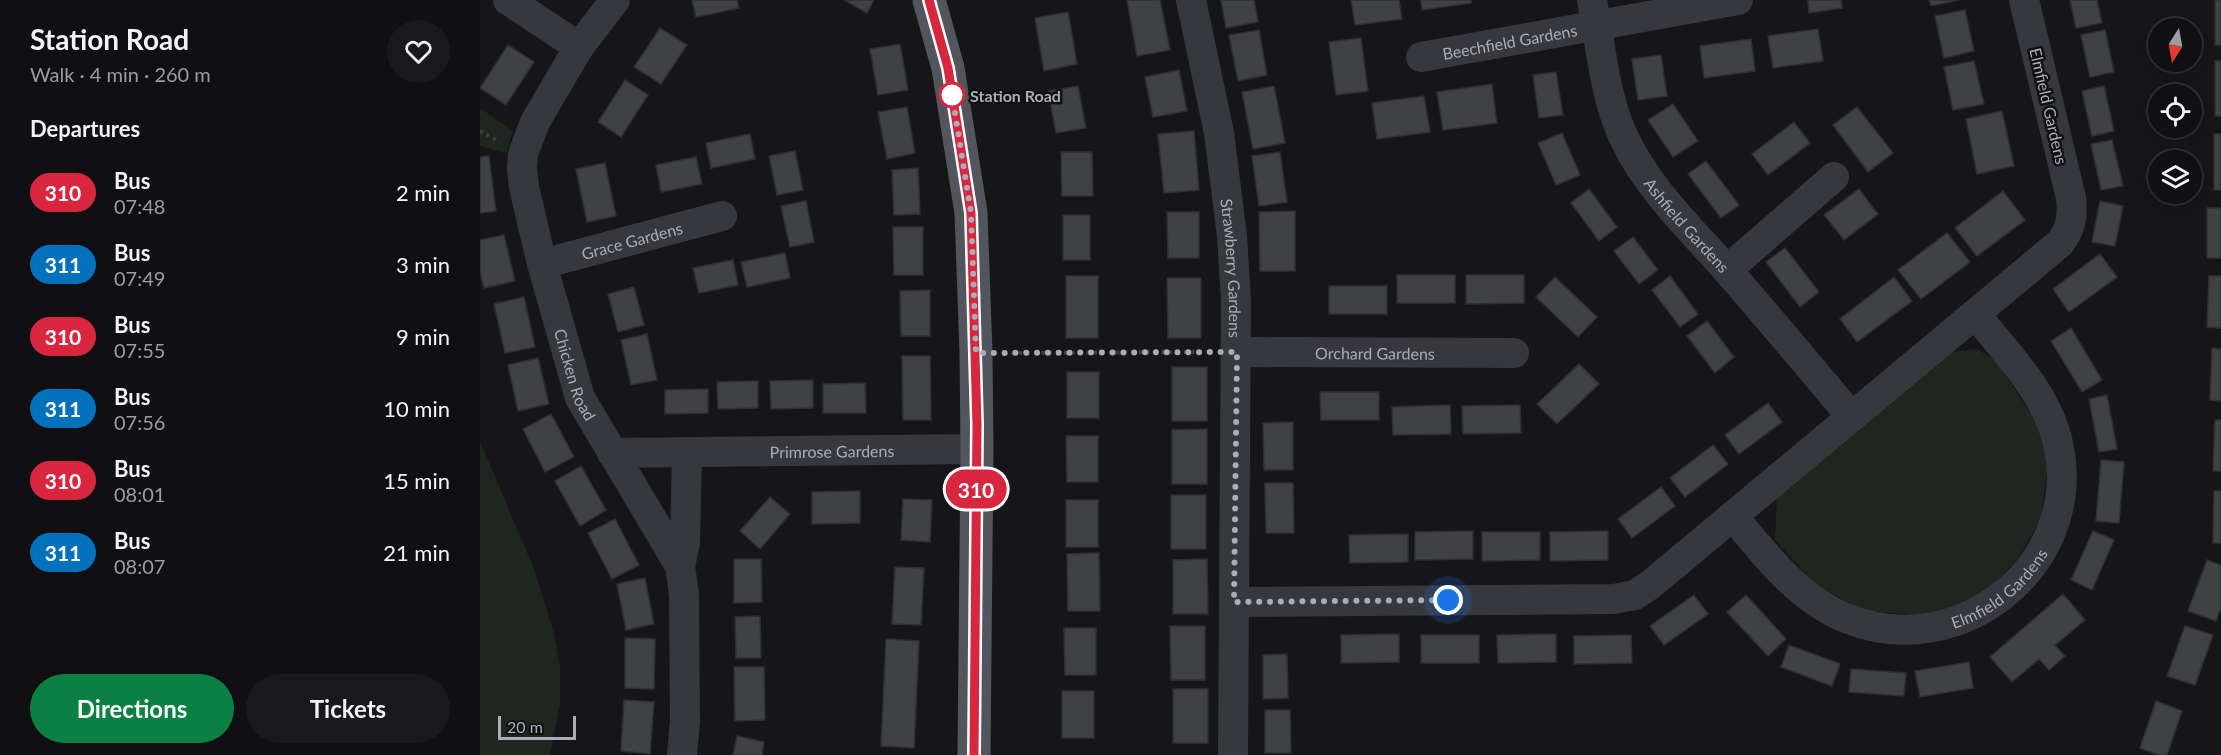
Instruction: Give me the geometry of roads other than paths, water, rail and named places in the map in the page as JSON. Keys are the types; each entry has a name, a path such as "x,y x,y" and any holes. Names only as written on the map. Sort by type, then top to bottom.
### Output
{"main road":[{"path":"929,0 948,68 971,213 977,449 974,755"}],"street":[{"path":"508,0 579,47"},
{"name":"Chicken Road","path":"615,0 579,47 534,122 523,154 524,187 542,264 580,398 590,419 680,566 685,607 685,721 682,755"},
{"name":"Strawberry Gardens","path":"1191,0 1219,134 1226,184 1235,291 1237,352 1233,755"},
{"name":"Beechfield Gardens","path":"1421,57 1595,13 1738,0"},
{"name":"Elmfield Gardens","path":"1234,602 1614,599 1626,597 1650,585 1851,416 1976,315 2060,243 2068,233 2071,223 2071,198 2024,0"},
{"name":"Ashfield Gardens","path":"1595,13 1615,114 1623,136 1635,158 1656,189 1851,416"},
{"path":"1727,270 1834,177"},
{"name":"Grace Gardens","path":"542,264 722,216"},
{"name":"Elmfield Gardens","path":"1733,516 1757,545 1810,598 1848,619 1894,629 1914,629 1965,618 1996,602 2026,572 2049,535 2059,503 2061,467 2059,447 2046,408 2034,388 1976,315"},
{"name":"Orchard Gardens","path":"1237,352 1514,352"},
{"name":"Primrose Gardens","path":"612,453 977,449"},
{"path":"680,566 685,543 687,453"}],"place":[{"name":"Station Road","path":"952,95"}]}
